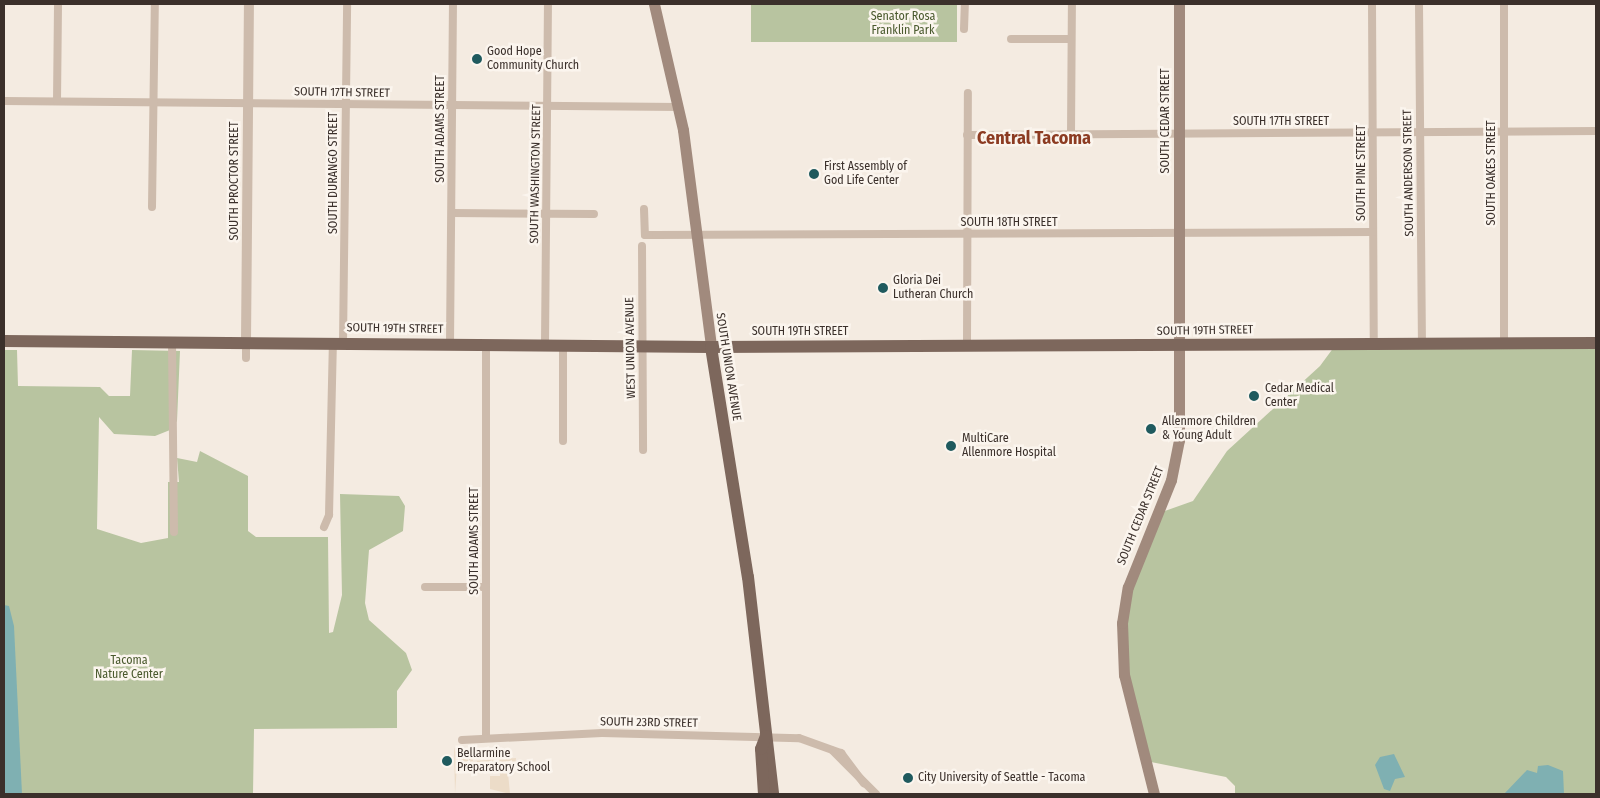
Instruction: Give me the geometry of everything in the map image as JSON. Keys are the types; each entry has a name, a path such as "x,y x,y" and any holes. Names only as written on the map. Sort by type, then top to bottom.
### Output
{"main road":[{"name":"SOUTH UNION AVENUE","path":"654,4 679,107 710,347 747,570 773,794"},
{"name":"SOUTH CEDAR STREET","path":"1154,794 1124,675 1122,623 1135,567 1176,460 1180,345 1179,4"},
{"name":"SOUTH 19TH STREET","path":"4,341 338,342 710,347 1180,345 1374,342 1596,343"},
{"name":"SOUTH UNION AVENUE","path":"764,794 761,749 766,736"}],"street":[{"path":"57,102 58,4"},
{"path":"152,207 155,4"},
{"name":"SOUTH PROCTOR STREET","path":"246,358 249,4"},
{"name":"SOUTH DURANGO STREET","path":"324,527 329,515 338,342 346,104 346,4"},
{"name":"SOUTH ADAMS STREET","path":"450,344 453,4"},
{"name":"SOUTH WASHINGTON STREET","path":"545,344 549,107 548,4"},
{"path":"964,29 965,4"},
{"path":"1071,134 1072,4"},
{"name":"SOUTH PINE STREET","path":"1372,4 1374,342"},
{"name":"SOUTH ANDERSON STREET","path":"1419,4 1422,342"},
{"name":"SOUTH OAKES STREET","path":"1504,4 1504,342"},
{"path":"1011,39 1072,39"},
{"path":"968,93 968,345"},
{"name":"SOUTH 17TH STREET","path":"4,101 679,107"},
{"name":"SOUTH 17TH STREET","path":"967,135 1596,131"},
{"name":"SOUTH 18TH STREET","path":"644,209 645,235 1373,232"},
{"path":"452,213 594,214"},
{"name":"WEST UNION AVENUE","path":"642,246 641,345 645,355 643,450"},
{"path":"172,342 174,532"},
{"name":"SOUTH ADAMS STREET","path":"486,344 486,737"},
{"path":"563,345 563,441"},
{"path":"426,587 486,588"},
{"name":"SOUTH 23RD STREET","path":"462,740 486,737 766,736 808,740 833,751 876,794"}],"green space":[{"name":"Senator Rosa Franklin Park","path":"751,4 957,4 957,42 751,42"},
{"path":"1596,343 1596,794 1235,794 1235,786 1226,777 1146,761 1124,675 1124,607 1162,512 1193,501 1227,451 1320,366 1334,347"},
{"name":"Tacoma Nature Center","path":"4,350 17,350 18,386 100,387 109,396 130,396 132,350 180,351 177,421 170,430 155,436 114,434 99,417 97,529 141,543 168,538 168,482 179,482 177,458 197,462 200,451 248,476 248,531 256,537 328,537 329,633 333,632 342,595 340,494 399,496 405,506 403,531 369,550 365,603 369,620 406,653 412,670 397,691 397,728 254,729 253,794 4,794"}],"shaded area":[{"path":"454,747 457,757 473,755 473,761 516,758 515,768 508,773 510,794 490,789 490,776 500,776 501,765 471,765 468,757 468,765 457,765 455,794"}],"water":[{"path":"4,605 9,606 14,626 22,794 4,794"},
{"path":"1394,754 1405,777 1395,779 1390,791 1384,789 1375,765 1380,757"},
{"path":"1548,765 1563,771 1564,794 1504,794 1527,770 1537,773 1538,766"}],"place":[{"name":"Good Hope Community Church","path":"477,59"},
{"name":"First Assembly of God Life Center","path":"814,174"},
{"name":"Gloria Dei Lutheran Church","path":"883,288"},
{"name":"Cedar Medical Center","path":"1254,396"},
{"name":"Allenmore Children & Young Adult","path":"1151,429"},
{"name":"MultiCare Allenmore Hospital","path":"951,446"},
{"name":"Bellarmine Preparatory School","path":"447,761"},
{"name":"City University of Seattle - Tacoma","path":"908,778"}],"district":[{"name":"Central Tacoma","path":"1034,138"}]}
